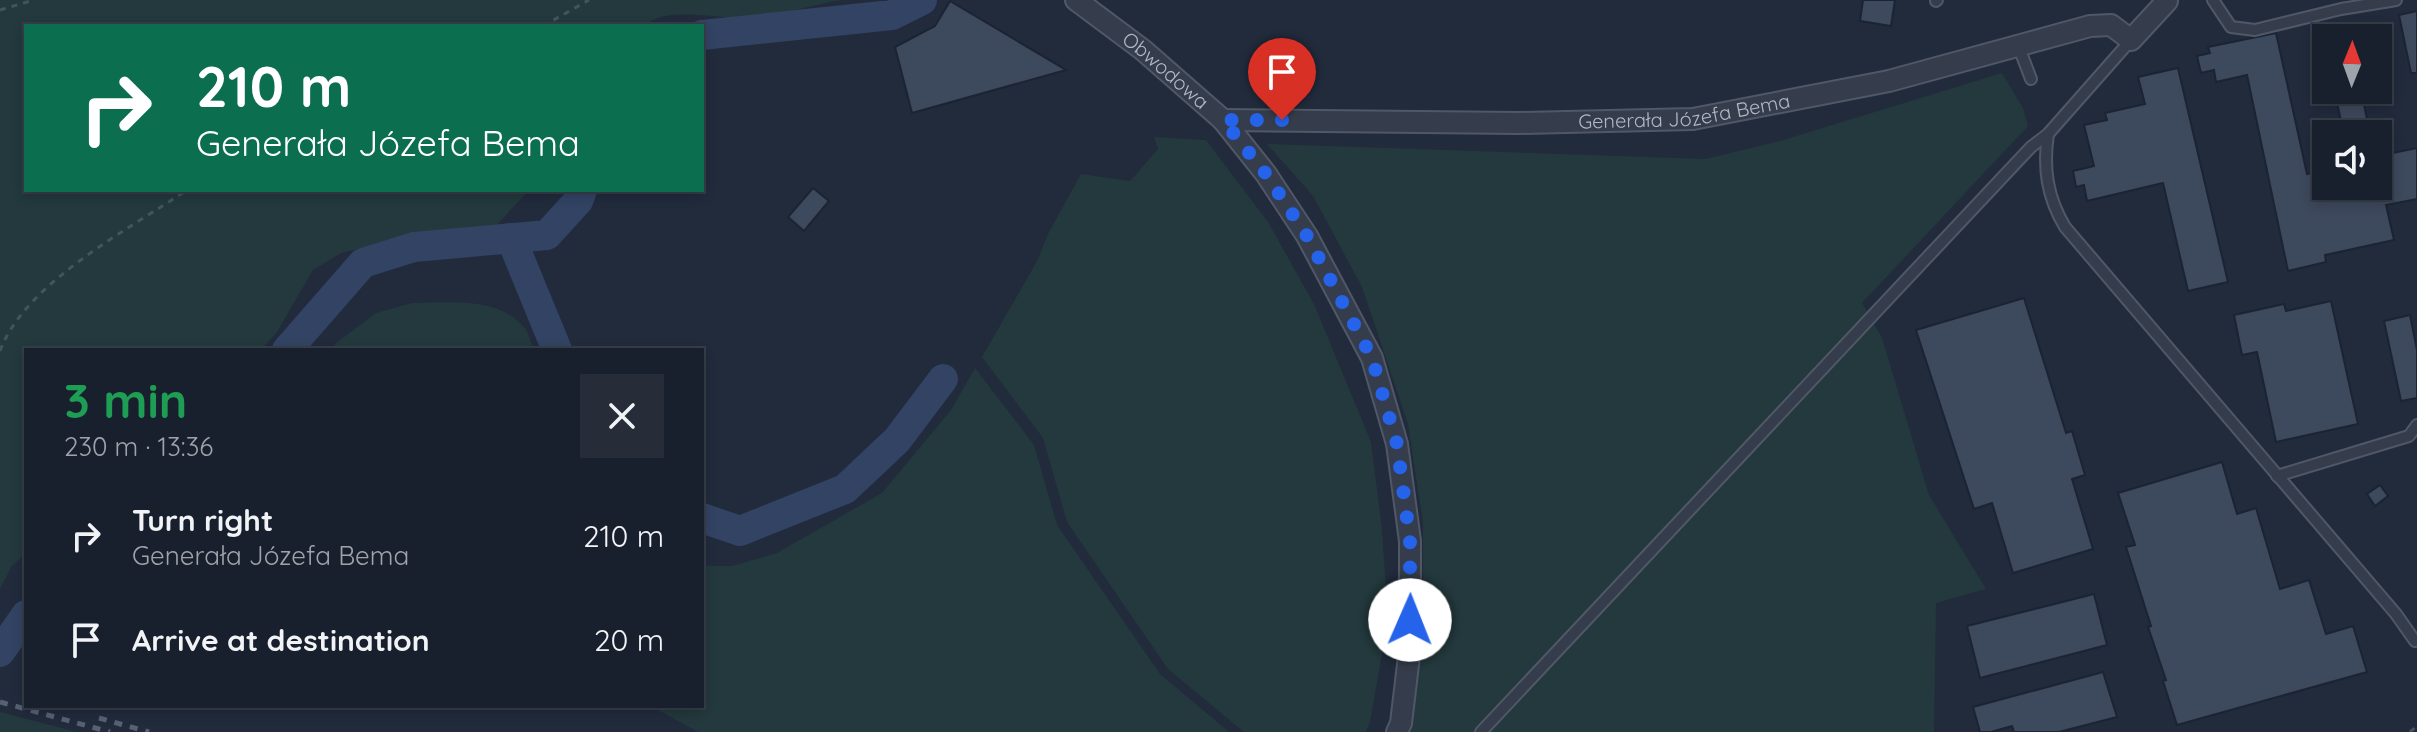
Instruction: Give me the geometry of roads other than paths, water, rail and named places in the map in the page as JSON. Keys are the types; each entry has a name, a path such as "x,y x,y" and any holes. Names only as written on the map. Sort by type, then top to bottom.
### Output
{"street":[{"name":"Obwodowa","path":"1076,0 1143,50 1223,120 1266,174 1307,236 1372,358 1397,444 1410,541 1410,648 1401,723 1397,732"},
{"path":"2131,40 2168,0"},
{"name":"Generała Józefa Bema","path":"1223,120 1519,123 1693,119 1889,81 2090,26 2111,25 2131,40"}],"lane":[{"path":"2213,0 2231,27 2255,30 2341,9 2396,0"},
{"path":"1481,732 2031,147 2048,134 2131,40"},
{"path":"2018,45 2031,79"},
{"path":"2048,134 2045,154 2047,183 2055,210 2065,227 2396,614 2415,641"},
{"path":"2277,476 2409,436 2417,425"}],"waterway":[{"path":"704,35 892,15 922,0"},
{"path":"289,348 363,263 414,247 547,235 578,201 581,192"},
{"path":"511,238 556,348"},
{"path":"704,519 740,531 845,489 897,440 943,379"},
{"path":"0,652 24,618"}],"railway":[{"path":"0,702 110,732"},
{"path":"99,718 149,732"}]}
